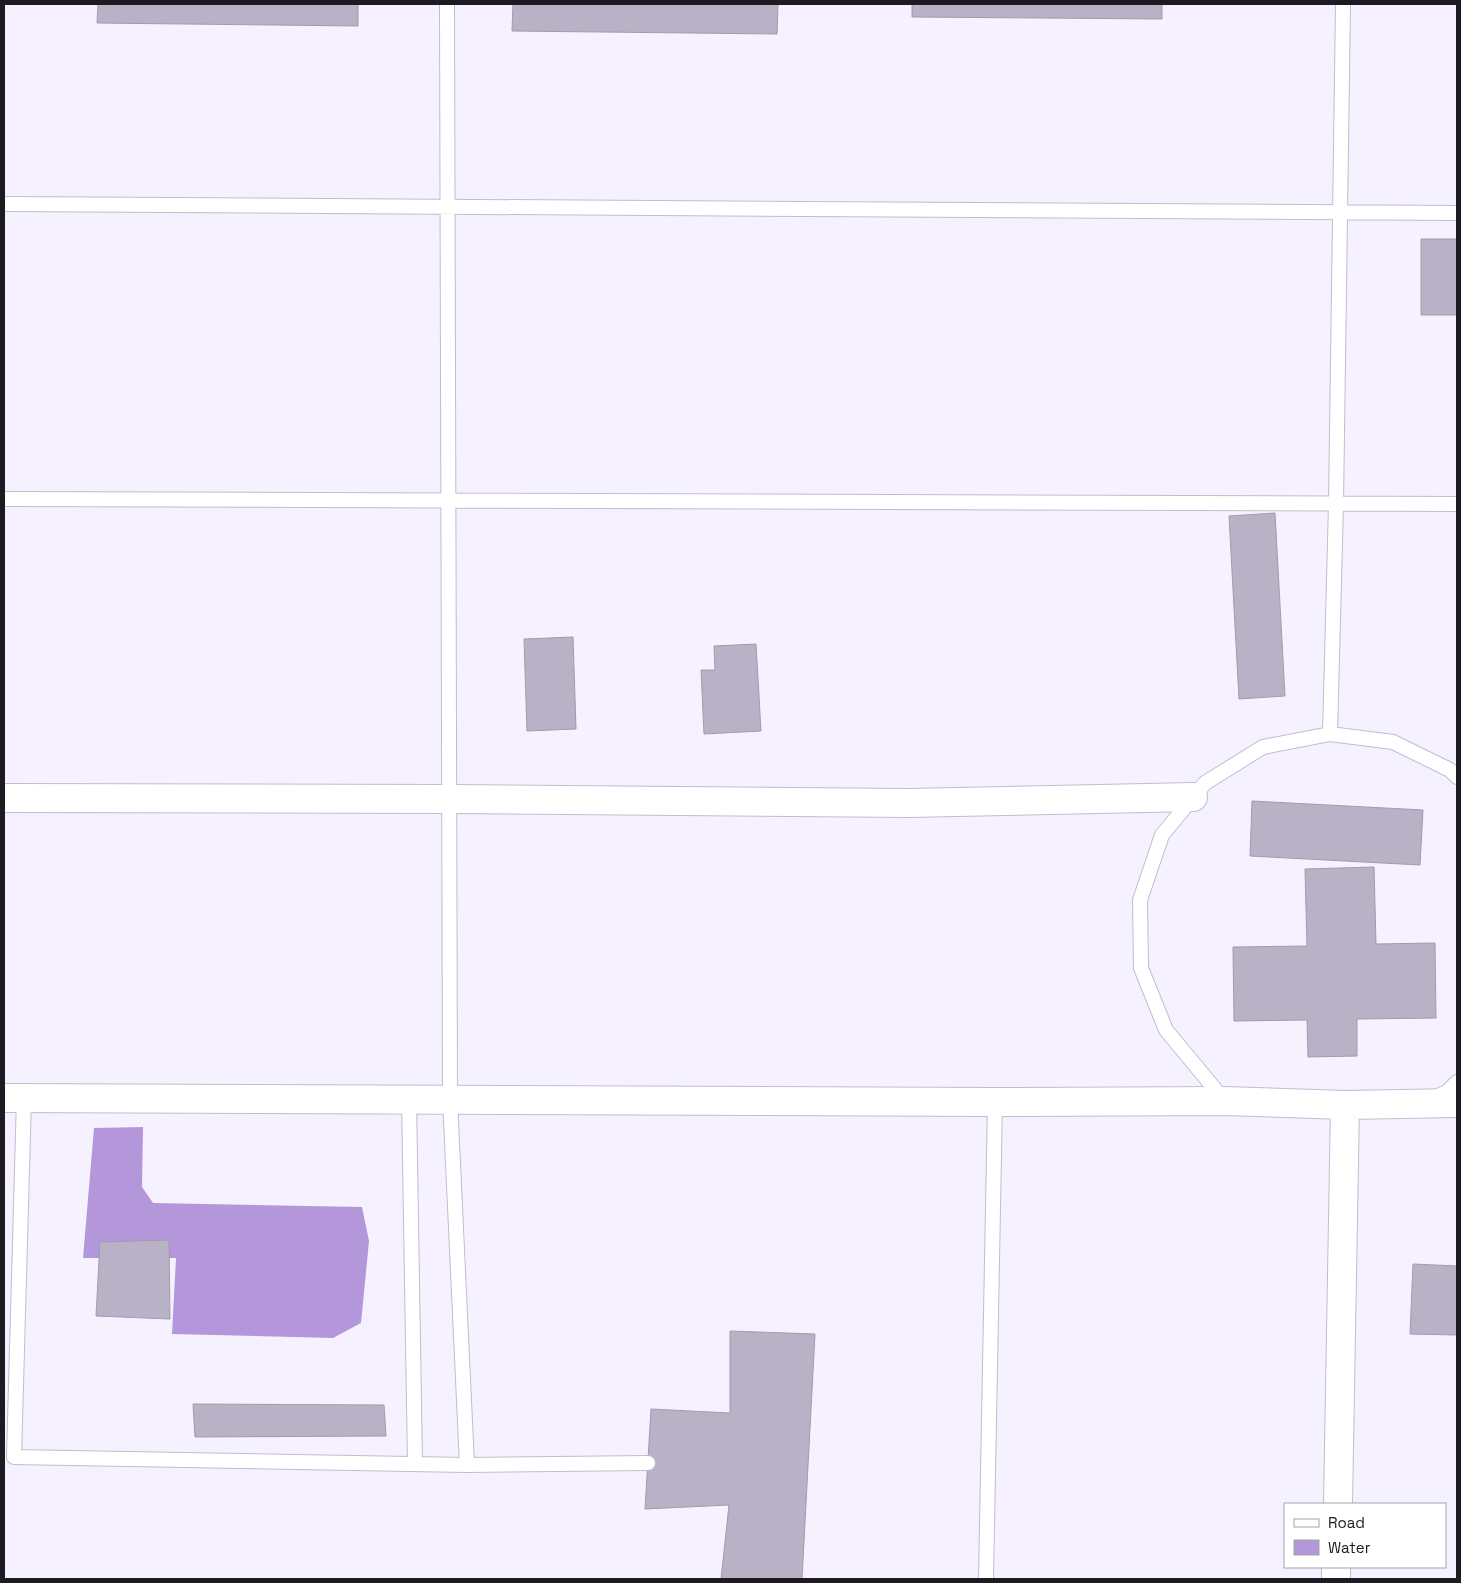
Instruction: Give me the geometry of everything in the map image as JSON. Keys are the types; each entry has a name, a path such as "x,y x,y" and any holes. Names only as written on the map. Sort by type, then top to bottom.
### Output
{"street":[{"path":"4,798 908,803 1193,797"},
{"path":"14,1098 1457,1103"},
{"path":"1338,1503 1345,1104"}],"lane":[{"path":"447,4 450,1099 467,1465"},
{"path":"1330,734 1336,504 1343,4"},
{"path":"4,204 1457,214"},
{"path":"4,499 1457,504"},
{"path":"1224,1101 1166,1030 1141,968 1140,900 1162,835 1205,783 1263,747 1330,734 1392,742 1450,770 1457,777"},
{"path":"1425,1103 1447,1092 1457,1082"},
{"path":"14,1098 14,1457 467,1465 648,1463"},
{"path":"410,1098 415,1464"},
{"path":"986,1579 995,1102"}],"water":[{"path":"143,1127 142,1187 153,1203 362,1207 369,1241 361,1323 333,1338 172,1334 176,1258 83,1258 94,1128"}],"building":[{"path":"98,4 358,4 358,26 97,23"},
{"path":"513,4 778,4 777,34 512,31"},
{"path":"912,4 1162,4 1162,19 912,17"},
{"path":"1421,239 1457,239 1457,315 1421,315"},
{"path":"1275,513 1285,696 1239,699 1229,516"},
{"path":"573,637 576,729 527,731 524,639"},
{"path":"756,644 761,731 704,734 701,670 715,670 714,646"},
{"path":"1252,801 1423,810 1420,865 1250,856"},
{"path":"1374,867 1376,944 1435,943 1436,1018 1357,1019 1357,1056 1308,1057 1307,1020 1234,1021 1233,947 1307,946 1305,869"},
{"path":"169,1240 170,1319 96,1316 100,1242"},
{"path":"1413,1264 1457,1266 1457,1335 1410,1334"},
{"path":"730,1331 815,1334 802,1579 721,1579 729,1505 645,1509 651,1409 730,1413"},
{"path":"193,1404 384,1405 386,1436 195,1437"}]}
